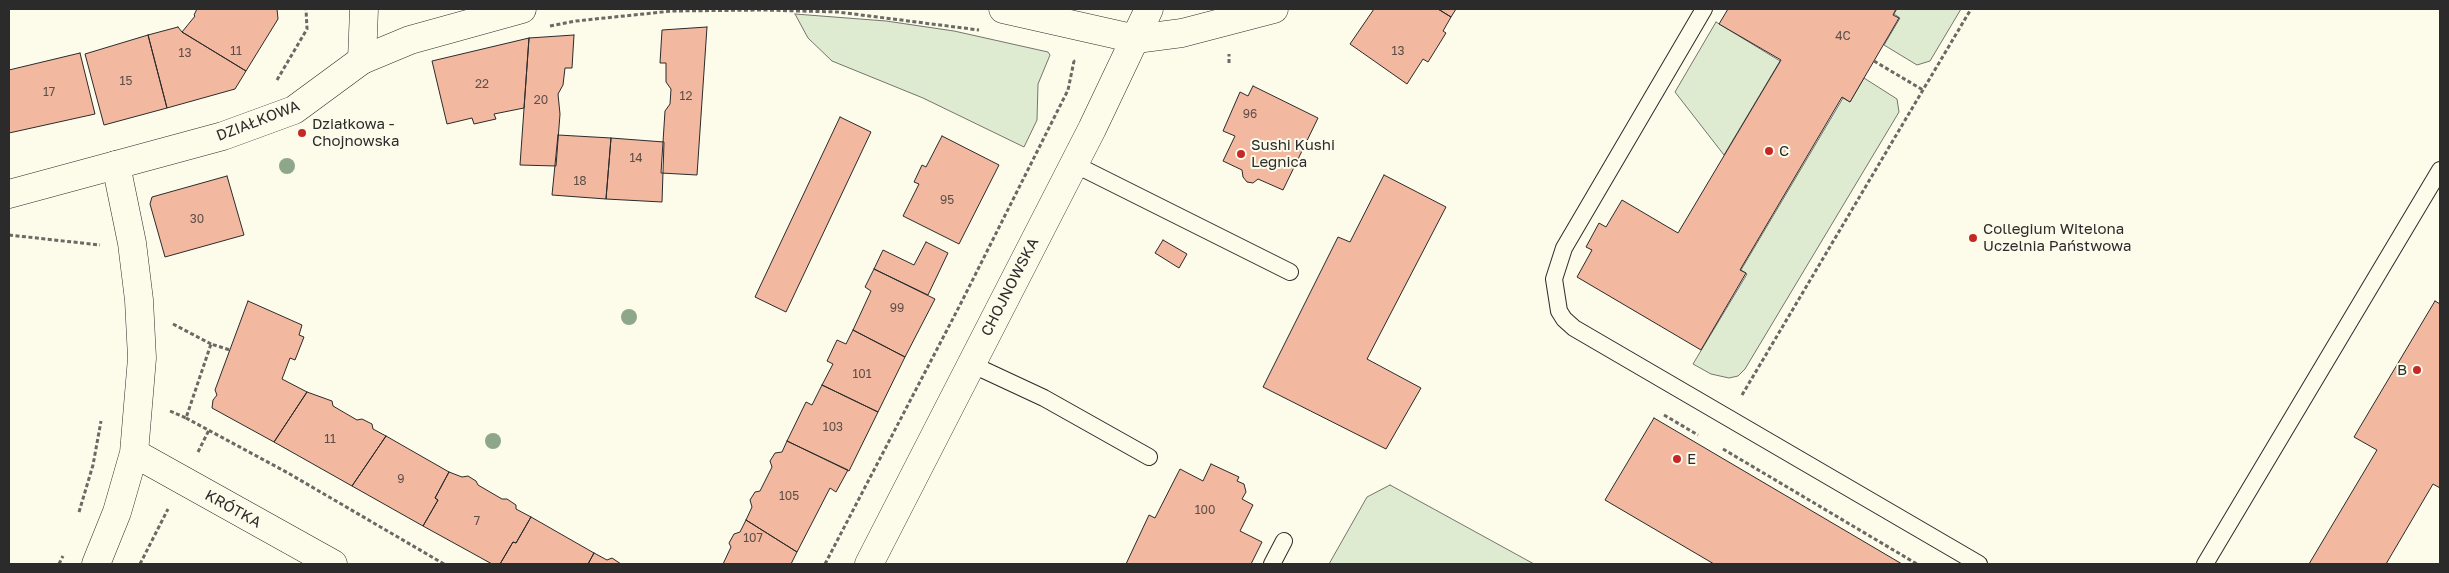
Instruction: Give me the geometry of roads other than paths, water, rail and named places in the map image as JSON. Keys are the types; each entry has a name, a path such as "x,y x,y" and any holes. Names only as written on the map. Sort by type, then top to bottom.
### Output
{"street":[{"path":"362,60 364,9"},
{"name":"DZIAŁKOWA","path":"9,194 223,136 294,110 362,60 410,40 522,9"},
{"path":"1003,9 1136,39 1182,34 1274,9"},
{"name":"CHOJNOWSKA","path":"869,564 1074,164 1149,9"},
{"path":"96,564 118,512 134,453 142,358 132,243 116,165"},
{"name":"KRÓTKA","path":"134,453 333,564"}],"lane":[{"path":"1704,9 1564,248 1556,270 1554,288 1559,311 1570,325 1979,564"},
{"path":"1074,164 1290,272"},
{"path":"2205,564 2440,170"},
{"path":"971,364 1044,398 1149,457"},
{"path":"1272,564 1284,541"}],"place":[{"name":"Działkowa - Chojnowska","path":"302,133"},
{"name":"C","path":"1769,151"},
{"name":"Sushi Kushi Legnica","path":"1241,154"},
{"name":"Collegium Witelona Uczelnia Państwowa","path":"1973,238"},
{"name":"B","path":"2417,370"},
{"name":"E","path":"1677,459"}]}
